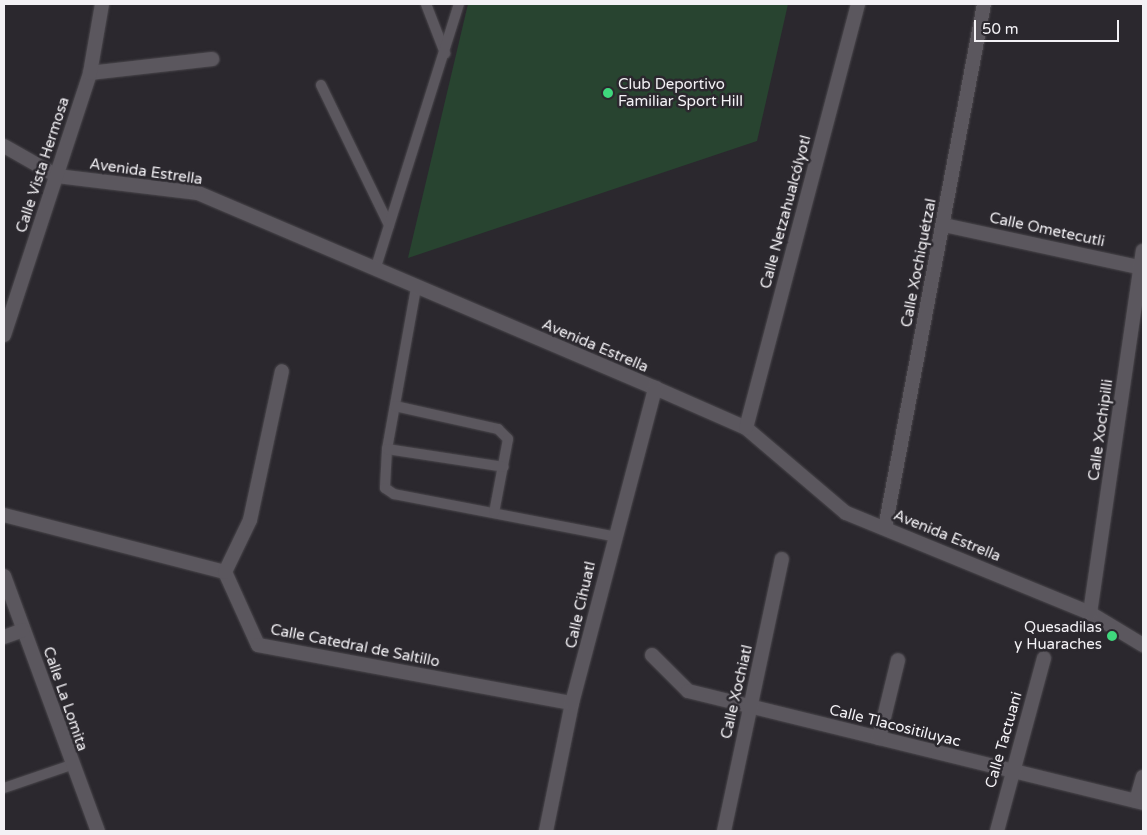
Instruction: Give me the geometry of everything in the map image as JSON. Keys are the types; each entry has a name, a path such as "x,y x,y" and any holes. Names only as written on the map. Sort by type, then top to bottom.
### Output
{"street":[{"name":"Calle Vista Hermosa","path":"4,334 90,73 102,4"},
{"name":"Calle Netzahualcólyotl","path":"746,428 858,4"},
{"name":"Calle Xochiquétzal","path":"885,528 944,225 984,4"},
{"path":"90,73 212,59"},
{"name":"Avenida Estrella","path":"4,146 57,176 198,193 416,288 655,388 746,428 846,513 1090,613 1143,644"},
{"name":"Calle Ometecutli","path":"944,225 1142,268"},
{"name":"Calle Xochipilli","path":"1090,613 1143,251"},
{"path":"4,514 225,572 250,520 282,372"},
{"name":"Calle Cihuatl","path":"546,831 572,703 613,536 655,388"},
{"name":"Calle Xochiatl","path":"724,831 782,559"},
{"name":"Calle Catedral de Saltillo","path":"225,572 258,645 572,703"},
{"name":"Calle La Lomita","path":"4,576 71,765 98,831"},
{"path":"4,637 23,630"},
{"name":"Calle Tlacositiluyac","path":"652,655 688,691 1011,772 1140,802"},
{"name":"Calle Tactuani","path":"997,831 1011,772 1044,658"},
{"path":"879,738 898,660"},
{"path":"1140,802 1143,777"}],"lane":[{"path":"426,4 445,53"},
{"path":"375,270 459,4"},
{"path":"321,85 389,225"},
{"path":"416,288 387,449 385,488 394,494 613,536"},
{"path":"395,406 498,429 508,439 494,513"},
{"path":"387,449 504,467"},
{"path":"4,788 71,765"}],"green space":[{"name":"Club Deportivo Familiar Sport Hill","path":"468,4 788,4 757,141 408,258"}],"place":[{"name":"Club Deportivo Familiar Sport Hill","path":"608,93"},
{"name":"Quesadilas y Huaraches","path":"1112,636"}]}
